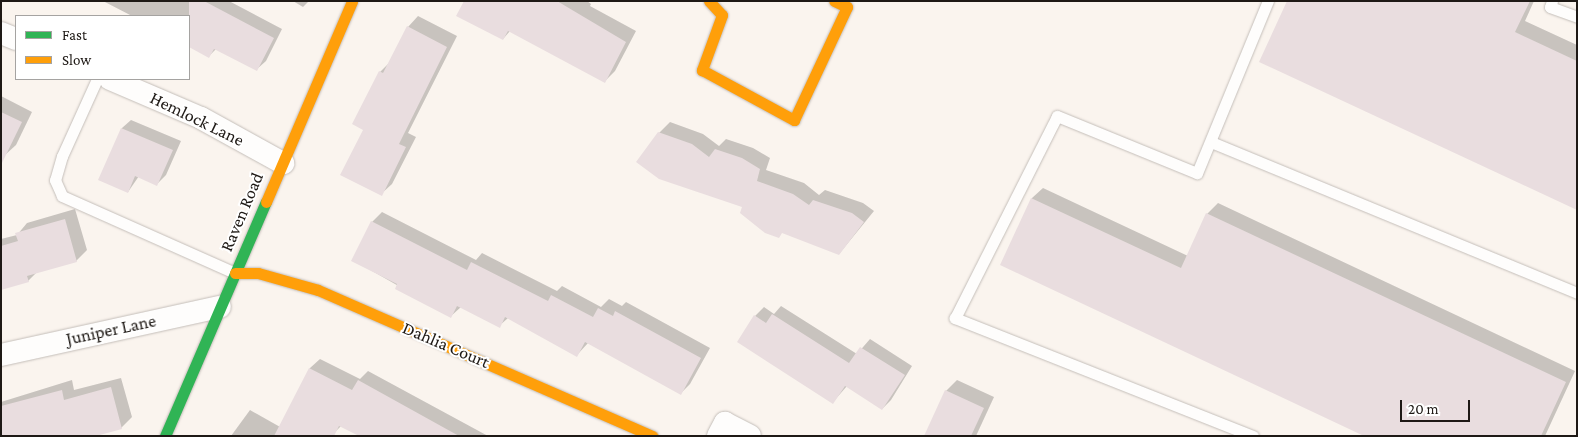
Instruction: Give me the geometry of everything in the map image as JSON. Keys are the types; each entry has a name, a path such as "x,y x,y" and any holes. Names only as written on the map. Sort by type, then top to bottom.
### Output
{"street":[{"name":"Raven Road","path":"165,436 352,1"},
{"path":"720,6 702,70 794,120 846,7 834,1"},
{"path":"1,33 15,39"},
{"name":"Hemlock Lane","path":"112,80 201,118 282,163"},
{"name":"Dahlia Court","path":"235,273 258,273 318,290 652,436"},
{"name":"Juniper Lane","path":"1,355 220,307"},
{"path":"718,436 725,423 750,436"}],"lane":[{"path":"1253,436 955,318 1057,116 1197,173 1268,1"},
{"path":"1552,1 1550,7 1577,17"},
{"path":"97,80 62,156 54,180 62,196 235,273"},
{"path":"1211,142 1577,293"}],"building":[{"path":"189,1 204,1 274,38 257,71 214,49 209,58 190,48"},
{"path":"464,1 557,1 626,42 605,83 508,31 503,40 456,16"},
{"path":"1287,1 1530,1 1515,32 1577,61 1577,210 1259,62"},
{"path":"407,26 447,47 399,144 406,147 382,196 340,175 363,130 352,124 379,71 383,73"},
{"path":"1,112 22,122 1,165"},
{"path":"121,128 173,150 157,186 135,176 128,193 98,180"},
{"path":"658,132 692,144 709,157 715,149 742,158 760,169 757,181 793,194 809,205 813,200 852,213 864,222 839,255 782,233 779,238 765,233 740,213 742,207 659,179 636,162"},
{"path":"1031,198 1181,268 1206,213 1566,382 1541,436 1364,436 1000,265"},
{"path":"65,219 77,262 27,276 29,282 1,290 1,246 18,241 15,233"},
{"path":"371,221 467,270 471,262 548,301 551,295 593,317 598,308 613,316 615,311 701,358 681,395 585,342 577,357 505,317 500,328 457,306 451,318 395,289 397,284 351,261"},
{"path":"772,314 849,363 860,347 905,375 882,410 845,386 833,404 737,342 754,315 766,323"},
{"path":"309,368 352,390 358,380 459,436 359,436 339,426 334,436 274,436"},
{"path":"111,387 122,429 96,436 1,436 1,406 62,390 64,400"},
{"path":"945,390 984,408 971,436 924,436"}],"traffic: fast":[{"path":"165,436 266,202"}],"traffic: slow":[{"path":"266,202 352,1"},
{"path":"709,1 722,15 702,70 794,120 847,7 834,1"},
{"path":"235,273 258,273 318,290 652,436"}]}
